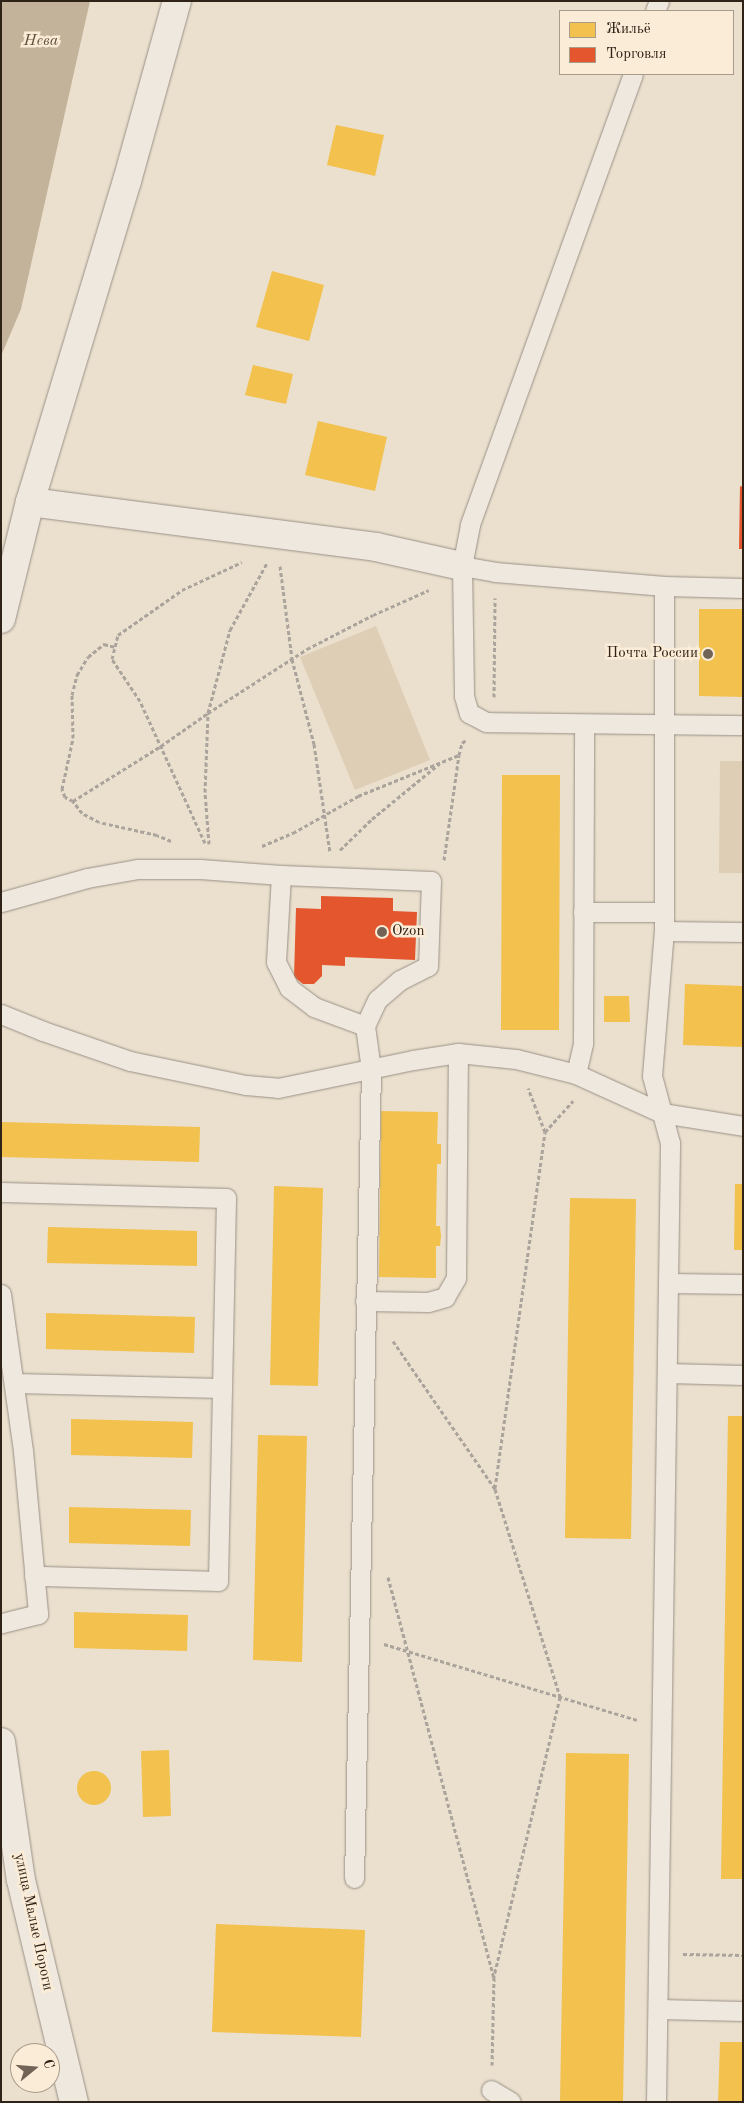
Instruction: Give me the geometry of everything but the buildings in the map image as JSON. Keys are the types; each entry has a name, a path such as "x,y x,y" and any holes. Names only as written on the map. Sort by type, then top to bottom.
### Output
{"street":[{"path":"1,619 30,502 127,181 177,1"},
{"path":"30,502 279,541 376,547 462,571"},
{"name":"улица Малые Пороги","path":"1,1742 21,1880 74,2102"}],"lane":[{"path":"633,75 470,525 462,571 464,696 469,713 490,722 743,725"},
{"path":"462,571 664,586 743,588"},
{"path":"656,2102 670,1143 652,1076 664,922 664,586"},
{"path":"584,724 584,1077"},
{"path":"1,902 87,878 130,871 200,869 280,876 330,868 431,881 428,966 400,980 377,1000 366,1026 371,1069 354,1878"},
{"path":"280,876 276,962 289,988 314,1007 366,1026"},
{"path":"583,912 743,932"},
{"path":"1,1014 43,1032 130,1061 246,1085 278,1088 458,1053 516,1060 584,1077 662,1112 743,1126"},
{"path":"365,1301 428,1302 445,1298 456,1278 458,1053"},
{"path":"1,1192 226,1198 218,1581 34,1576"},
{"path":"668,1283 743,1284"},
{"path":"1,1294 23,1450 38,1614 1,1623"},
{"path":"667,1373 743,1375"},
{"path":"14,1383 222,1388"},
{"path":"658,2009 743,2011"},
{"path":"491,2090 511,2102"}],"path":[{"path":"279,541 230,630 208,713 205,792 209,854 140,701 112,659 118,635 182,590 279,541"},
{"path":"279,541 292,659 314,744 326,812 330,868"},
{"path":"73,801 161,746 292,659 372,615 462,571"},
{"path":"431,881 443,868 462,743 490,722 495,572"},
{"path":"115,647 104,644 88,657 77,675 72,695 73,738 62,790 66,797 73,801 82,813 99,822 157,835 181,846 200,869"},
{"path":"258,848 293,833 326,812 358,796 460,755"},
{"path":"330,868 372,819 441,762"},
{"path":"516,1060 545,1132"},
{"path":"494,1489 545,1132 584,1077"},
{"path":"365,1301 494,1489 560,1697 494,1977 491,2090"},
{"path":"387,1574 494,1977"},
{"path":"358,1637 661,1728"},
{"path":"681,1954 743,1955"}],"shaded area":[{"path":"376,626 430,760 355,790 300,657"},
{"path":"720,761 743,761 743,873 719,873"}],"water":[{"name":"Нева","path":"1,1 90,1 21,309 1,356"}],"place":[{"name":"Почта России","path":"708,654"},
{"name":"Ozon","path":"382,932"}]}
